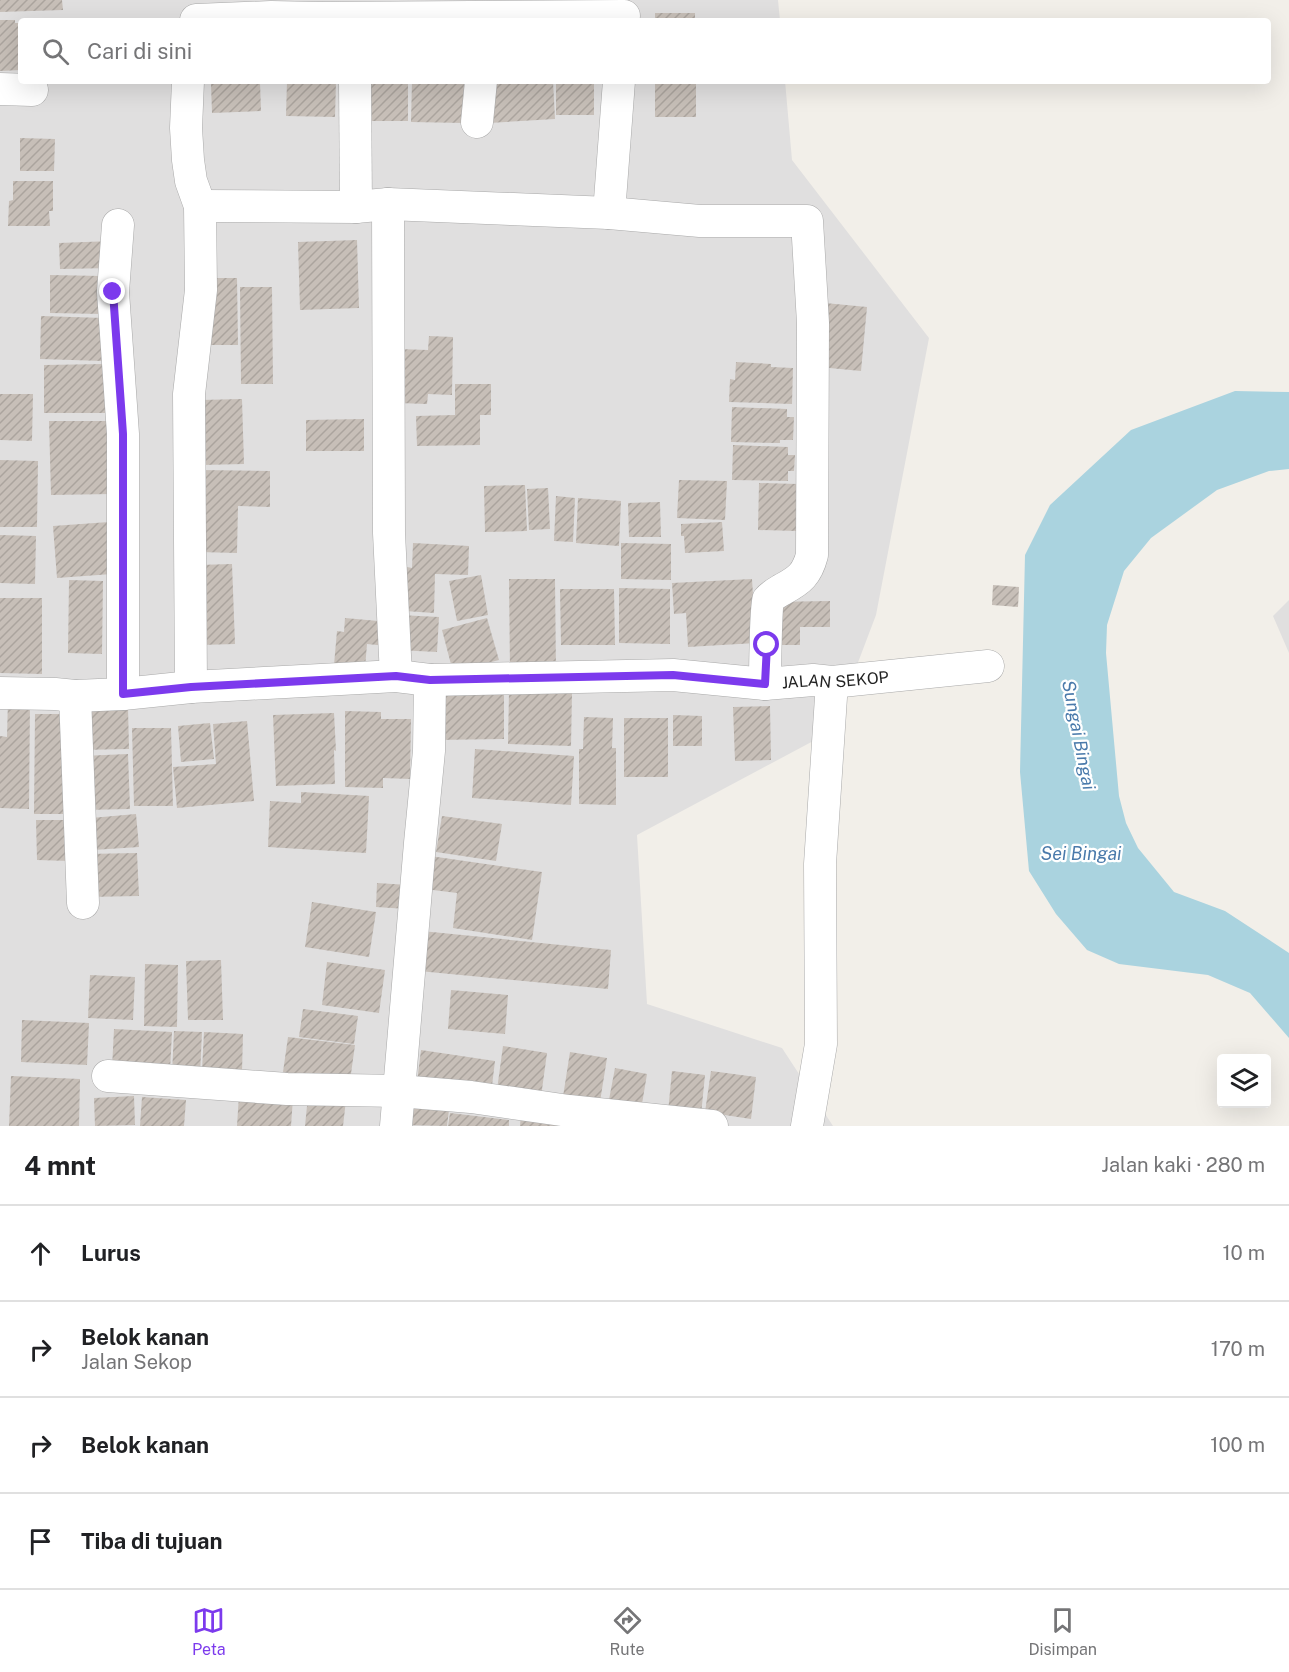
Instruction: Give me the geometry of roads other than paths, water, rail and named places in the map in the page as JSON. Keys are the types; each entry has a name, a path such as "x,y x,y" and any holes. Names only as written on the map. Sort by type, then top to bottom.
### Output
{"street":[{"path":"195,14 271,9 354,13 624,12"},
{"path":"188,84 186,128 188,160 191,181 200,206 201,291 189,394 191,687"},
{"path":"355,84 356,207"},
{"path":"477,122 481,84"},
{"path":"609,213 619,84"},
{"path":"0,89 32,90"},
{"path":"200,206 356,207 388,204 609,213 700,221 807,221 813,322 812,555 807,571 772,596 766,604 765,684"},
{"path":"388,204 389,533 396,676"},
{"path":"118,225 113,292 123,434 123,694"},
{"name":"JALAN SEKOP","path":"0,693 75,696 123,694 191,687 396,676 430,680 673,675 765,684 813,680 832,682 988,666"},
{"path":"396,1126 429,751 430,680"},
{"path":"807,1126 821,1044 820,864 832,682"},
{"path":"75,696 83,903"},
{"path":"108,1076 287,1089 399,1091 471,1097 569,1111 712,1126"}],"water":[{"name":"Sei Bingai","path":"1235,391 1289,392 1289,469 1269,471 1217,490 1151,538 1124,571 1107,625 1106,653 1119,796 1126,823 1138,848 1174,892 1225,911 1289,953 1289,1038 1250,993 1208,975 1119,964 1087,950 1056,914 1029,871 1020,772 1025,555 1050,505 1131,430"}],"water label":[{"name":"Sungai Bingai","path":"1079,735"}]}
